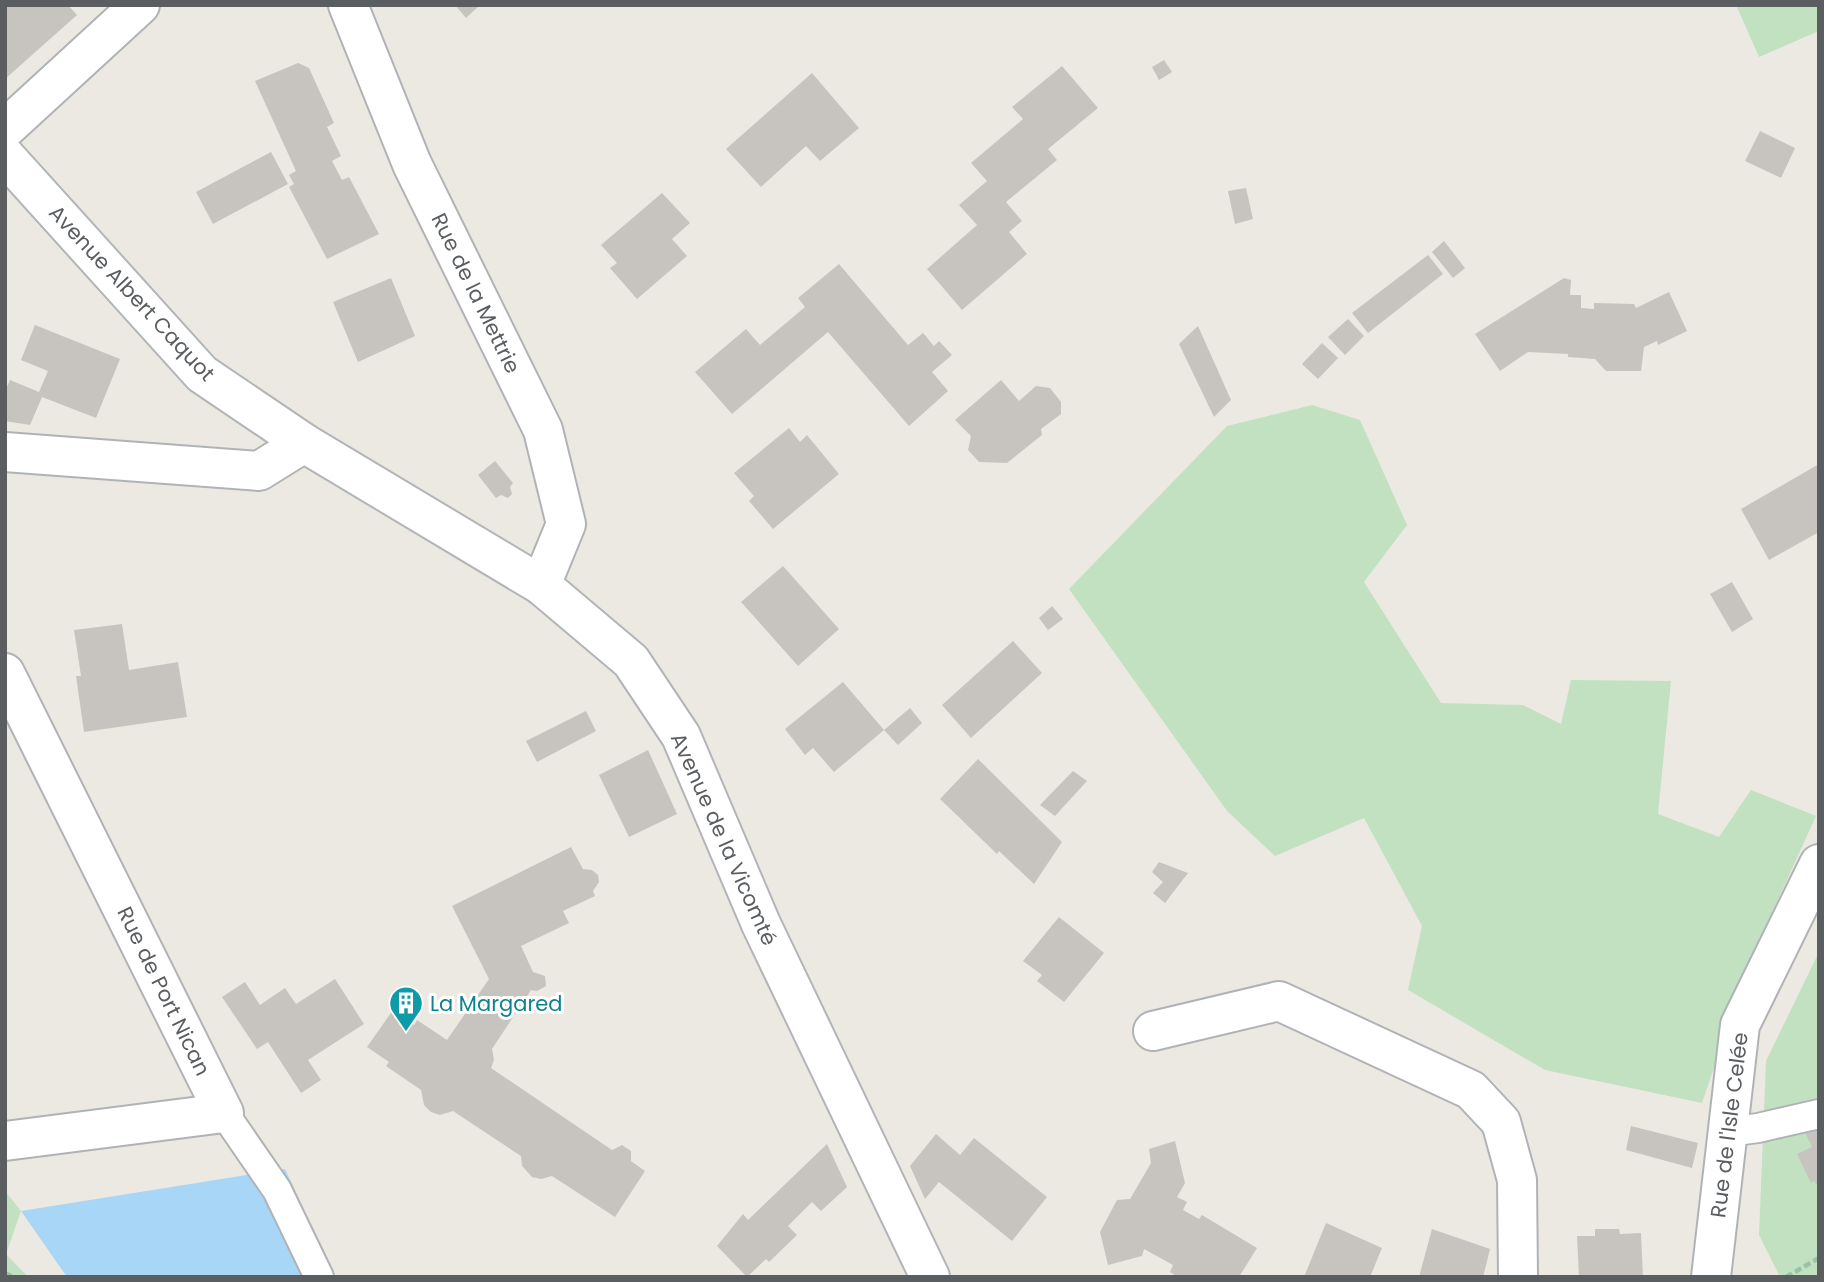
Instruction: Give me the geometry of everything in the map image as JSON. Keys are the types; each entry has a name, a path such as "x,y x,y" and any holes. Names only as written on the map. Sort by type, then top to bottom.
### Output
{"street":[{"path":"5,129 140,5"},
{"name":"Rue de la Mettrie","path":"348,5 412,163 543,430 566,524 541,585"},
{"name":"Avenue Albert Caquot","path":"5,156 202,374 304,443"},
{"path":"5,452 259,471 304,443"},
{"name":"Avenue de la Vicomté","path":"304,443 541,585 631,661 681,736 761,925 930,1277"},
{"name":"Rue de Port Nican","path":"5,673 224,1113"},
{"name":"Rue de l'Isle Celée","path":"1711,1277 1741,1025 1819,864"},
{"path":"1153,1031 1279,1001 1471,1090 1501,1122 1517,1180 1518,1277"},
{"path":"5,1141 224,1113"}],"lane":[{"path":"224,1113 277,1189 319,1277"},
{"path":"1728,1132 1819,1114"}],"path":[{"path":"1786,1277 1819,1258"},
{"path":"5,1273 13,1277"}],"green space":[{"path":"1736,5 1819,5 1819,31 1759,57"},
{"path":"1312,405 1360,420 1407,525 1364,582 1441,703 1523,705 1561,724 1571,680 1671,681 1658,814 1719,837 1751,790 1816,816 1750,961 1702,1103 1545,1070 1408,990 1422,926 1364,818 1275,856 1227,811 1069,589 1227,426"},
{"path":"1819,952 1819,1277 1780,1277 1759,1235 1766,1061"},
{"path":"5,1191 21,1211 6,1254 28,1277 5,1277"}],"water":[{"path":"285,1169 335,1277 67,1277 21,1211"}],"building":[{"path":"5,5 68,5 77,15 5,79"},
{"path":"455,5 480,5 466,18"},
{"path":"1164,60 1172,72 1159,80 1152,67"},
{"path":"298,63 309,68 334,123 327,127 341,156 332,161 342,180 349,177 379,234 327,259 289,187 294,184 289,175 296,171 255,81"},
{"path":"1062,66 1098,108 1048,149 1057,160 1006,202 1022,221 1009,232 1027,254 962,310 927,269 977,225 959,205 987,181 971,163 1023,119 1012,107"},
{"path":"812,73 859,128 820,161 806,146 761,187 726,149"},
{"path":"1760,131 1795,148 1781,178 1745,161"},
{"path":"271,152 288,184 213,224 196,192"},
{"path":"1246,188 1253,219 1235,224 1228,191"},
{"path":"662,193 690,223 672,239 687,256 637,299 610,268 617,263 601,245"},
{"path":"1444,241 1465,268 1453,278 1432,252"},
{"path":"1428,255 1443,274 1368,333 1352,313"},
{"path":"839,264 908,345 923,333 934,346 939,341 952,355 932,372 948,391 909,426 828,332 732,414 695,372 746,329 760,345 805,307 798,298"},
{"path":"391,278 415,336 358,362 333,302"},
{"path":"1564,278 1571,280 1570,295 1581,295 1581,308 1594,309 1594,303 1634,304 1636,308 1669,292 1687,331 1658,345 1657,341 1644,347 1641,371 1606,371 1595,359 1568,357 1568,354 1528,352 1500,371 1475,334"},
{"path":"1348,319 1364,336 1345,355 1328,337"},
{"path":"35,325 120,359 96,418 42,397 30,425 5,421 5,391 10,380 39,392 48,371 21,360"},
{"path":"1198,326 1231,400 1214,417 1179,344"},
{"path":"1322,343 1338,358 1318,379 1302,364"},
{"path":"1001,380 1019,401 1036,386 1050,388 1061,402 1061,414 1041,429 1042,435 1007,463 979,462 968,450 971,436 955,420"},
{"path":"789,428 800,442 807,435 839,474 773,529 749,501 754,496 734,473"},
{"path":"495,461 513,483 510,487 512,494 508,498 501,495 496,498 478,475"},
{"path":"1819,464 1819,532 1769,560 1741,509"},
{"path":"783,566 839,629 798,666 741,602"},
{"path":"1732,582 1753,619 1732,632 1710,594"},
{"path":"1052,606 1063,619 1048,630 1039,618"},
{"path":"122,624 129,670 178,662 187,717 84,732 76,676 81,676 74,630"},
{"path":"1013,641 1042,673 971,738 942,705"},
{"path":"843,682 884,730 834,772 813,748 805,755 785,729"},
{"path":"910,708 922,723 898,745 884,730"},
{"path":"586,711 596,731 537,762 526,741"},
{"path":"648,750 677,814 629,837 599,775"},
{"path":"978,759 1062,842 1034,884 999,851 997,854 940,799"},
{"path":"1073,771 1087,781 1055,816 1040,805"},
{"name":"La Margared","path":"571,847 583,869 592,870 598,875 599,882 593,891 595,896 563,911 569,923 521,946 533,972 545,976 546,986 537,991 531,990 492,1049 494,1060 491,1068 612,1150 622,1145 631,1151 631,1161 645,1171 615,1217 552,1176 541,1179 532,1177 522,1166 521,1156 453,1111 440,1115 431,1112 424,1105 421,1090 386,1066 389,1062 367,1047 393,1010 414,1025 417,1020 447,1040 489,979 452,906"},
{"path":"1159,862 1188,873 1165,903 1153,893 1163,882 1152,872"},
{"path":"1059,917 1104,953 1064,1002 1037,981 1042,975 1023,961"},
{"path":"335,979 364,1024 308,1060 321,1080 301,1093 268,1042 257,1049 222,997 245,982 260,1005 285,988 296,1004"},
{"path":"1819,1123 1819,1188 1814,1181 1811,1183 1797,1154 1812,1147 1804,1130"},
{"path":"1631,1126 1698,1143 1692,1168 1626,1150"},
{"path":"936,1134 960,1155 974,1138 1047,1197 1012,1241 939,1182 925,1199 910,1166"},
{"path":"1175,1141 1185,1183 1177,1197 1187,1202 1183,1210 1199,1219 1202,1215 1257,1248 1239,1277 1178,1277 1170,1272 1173,1265 1144,1249 1142,1256 1108,1265 1100,1232 1117,1200 1130,1199 1151,1163 1149,1149"},
{"path":"827,1144 847,1187 821,1211 812,1202 788,1226 797,1235 769,1262 766,1259 747,1277 717,1246 743,1214 748,1220"},
{"path":"1326,1223 1382,1248 1370,1277 1304,1277"},
{"path":"1432,1229 1490,1249 1483,1277 1419,1277"},
{"path":"1595,1229 1619,1229 1620,1234 1641,1233 1643,1277 1579,1277 1577,1236 1595,1236"}],"place":[{"name":"La Margared","path":"406,1033"}]}
